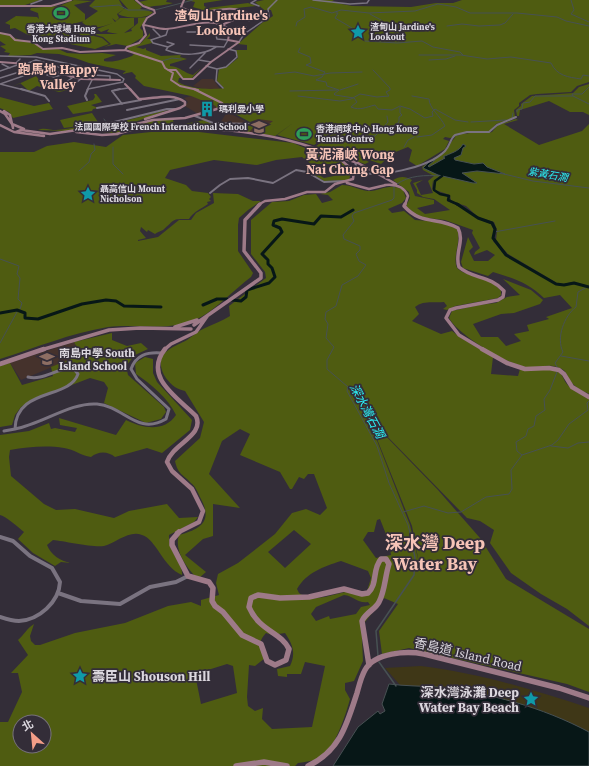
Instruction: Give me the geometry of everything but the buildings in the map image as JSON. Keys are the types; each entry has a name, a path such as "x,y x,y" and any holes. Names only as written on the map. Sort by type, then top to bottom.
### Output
{"main road":[{"path":"0,6 16,7 31,4 50,6 71,0"},
{"path":"125,50 127,47 139,43 146,35 142,27 147,18 155,13 154,10 143,6 136,0"},
{"path":"144,24 159,29 209,23 224,24 235,20 244,12 240,9 232,8 194,12 182,8 183,1"},
{"path":"224,24 229,28 230,33 228,40 239,42"},
{"path":"0,33 9,34 15,40 33,42 41,48 61,48 79,52 125,50 162,62 168,70 173,73 171,80 176,84 199,90 224,105 220,109 195,116 176,120 150,120 125,128 50,134 11,131 3,129 0,125"},
{"path":"168,70 175,70 182,78 189,80 195,77 211,62 239,42"},
{"path":"1,63 8,62 25,64 71,78 110,80 124,84 139,100 164,96 180,98 185,102 185,104 178,108 125,128"},
{"path":"0,111 10,115 19,131"},
{"path":"0,111 19,131 29,135 66,134 106,136 141,128 159,126 169,128 260,134 317,149 362,165 397,185 408,196 404,206 416,218 445,221 459,229 461,235 458,261 460,267 464,271 490,279 504,291 503,297 496,301 473,304 450,310 446,318 454,330 466,340 514,367 530,370 552,368 560,371 572,387 589,397"},
{"path":"0,111 5,114 13,125 29,130 105,135 118,134"},
{"path":"335,155 350,166 354,171 353,181"},
{"path":"350,166 356,163"},
{"path":"385,185 390,180"},
{"path":"353,181 359,187 373,189 385,185 397,185"},
{"path":"185,337 192,327 261,277 261,273 244,249 245,220 260,204 268,200 285,199 305,192 324,192 335,184 353,181"},
{"path":"208,315 200,328 168,346 161,353 158,361 160,380 196,416 199,422 196,432 173,449 167,460 170,469 192,488 203,511 199,522 176,534 172,540 172,545 188,576 205,580 211,584 213,591 212,602 215,606 223,612 242,635 261,644 267,661 275,665 281,664 287,658 289,652 288,646 285,641 261,625 249,607 251,598 258,595 280,598 304,597 344,589 362,594 368,593 372,589 377,563 381,559 386,559 389,564 384,579 381,596 377,605 365,614 362,621 369,665 363,673 335,747 324,759 308,766"},
{"path":"160,329 186,324 208,315"},
{"path":"0,364 109,330 200,328"},
{"name":"香島道 Island Road","path":"369,665 400,653 415,652 558,688 589,698"},
{"path":"236,766 264,762 287,766"}],"street":[{"path":"31,4 42,0"},
{"path":"256,0 251,3 259,6"},
{"path":"239,42 244,34 253,29 258,23 269,17 268,10 277,0"},
{"path":"313,0 356,5 367,3 369,0"},
{"path":"244,12 254,14 249,21"},
{"path":"222,17 232,14 241,14"},
{"path":"229,28 246,27"},
{"path":"190,45 224,47 228,40 217,39 214,28"},
{"path":"153,29 156,31 157,36 162,37"},
{"path":"168,29 166,35 152,40 152,42 168,48"},
{"path":"187,32 216,32"},
{"path":"167,42 174,44 168,48"},
{"path":"190,68 205,53 216,47"},
{"path":"168,48 166,50 172,52 205,53"},
{"path":"206,66 217,69 225,67 237,58 236,51 228,49"},
{"path":"224,52 231,49"},
{"path":"2,52 0,56 40,58 109,72 123,76 125,80 124,84"},
{"path":"8,56 1,63 10,68"},
{"path":"16,63 20,59"},
{"path":"0,71 35,60 72,71"},
{"path":"198,60 211,62"},
{"path":"0,78 46,63"},
{"path":"0,84 56,66"},
{"path":"64,68 47,75 55,77 76,69"},
{"path":"217,69 216,81 223,88"},
{"path":"60,86 76,74 110,76 112,78 110,80"},
{"path":"64,84 73,85 81,79"},
{"path":"87,100 85,96 92,80"},
{"path":"0,84 45,96 49,102"},
{"path":"88,88 124,84"},
{"path":"122,104 112,91 124,84"},
{"path":"127,110 180,98"},
{"path":"98,108 139,100"},
{"path":"106,124 166,109 178,108"},
{"path":"166,109 171,110"},
{"path":"195,116 213,123 252,124"},
{"path":"354,171 362,174 382,175 422,165 445,150 451,138 456,135 468,132 488,133 496,125 512,120 516,116"},
{"path":"356,163 358,170 362,174"},
{"path":"210,193 223,182 233,178 246,177 274,182 289,172 297,170 308,172 323,182 346,182"},
{"path":"4,431 40,424 74,408 90,404 108,407 145,425 152,425 162,422 168,415 168,408 155,394 135,378 131,371 135,360 148,353 161,353"},
{"path":"148,353 156,356 158,361"},
{"path":"15,429 16,417 24,407 71,384 76,380 78,374 74,369 64,368 36,378 28,377"},
{"path":"0,537 13,540 33,558 54,570 60,582 58,593 41,614 36,617 24,620 0,617"},
{"path":"58,593 81,601 120,604 150,587 176,582 188,576"}],"shaded area":[{"path":"202,79 213,79 220,89 212,91 193,86"},
{"path":"191,96 221,107 198,114 185,106 188,102 184,98"},
{"path":"227,112 247,122 246,124 220,123"},
{"path":"258,118 277,120 257,134 249,132 256,125 252,123"},
{"path":"463,144 466,146 463,148 461,155 454,158 455,160 474,164 483,163 487,167 505,174 477,171 462,173 477,183 473,183 438,175 423,168 430,161 435,160 428,166 429,167 445,158 443,157 457,151"},
{"name":"南島中學 South Island School","path":"74,342 81,355 21,380 10,363"},
{"path":"389,684 437,687 476,693 515,702 553,715 589,732 589,766 333,766 358,727 378,711 380,714 385,711 382,704"}],"green space":[{"path":"0,0 40,0 22,6 0,5"},
{"path":"74,0 92,1 74,5 85,14 85,20 98,11 89,6 95,0 119,0 124,9 117,14 119,18 116,21 112,18 115,22 120,18 134,18 134,26 124,33 132,31 131,29 138,23 138,18 147,17 140,28 143,31 143,37 128,46 116,44 104,47 111,44 103,37 95,34 118,34 107,32 109,29 101,32 97,29 113,23 93,28 82,22 84,21 65,26 47,24 67,27 59,35 58,42 50,37 28,35 15,28 10,29 10,25 5,23 16,16 37,17 39,19 38,13 30,10 31,8 59,6"},
{"path":"120,0 134,0 142,7 140,9 153,12 147,16 137,18 126,17 118,14 124,9 128,9"},
{"path":"148,0 167,0 166,2 173,3 148,7 139,2"},
{"path":"186,0 223,0 204,3 204,6 208,8 248,3 256,6 205,11 193,7 195,2"},
{"path":"264,0 334,0 331,2 352,6 411,7 436,3 453,3 462,0 589,0 589,82 577,86 571,92 530,95 519,103 519,106 514,110 515,117 496,124 490,131 469,132 450,138 445,137 443,139 449,141 445,149 417,166 409,161 412,150 408,147 393,153 381,164 358,156 369,162 365,164 315,147 333,133 332,132 314,145 277,135 293,123 275,136 257,133 273,121 258,119 250,122 235,114 217,110 216,106 191,96 144,86 135,78 136,76 132,72 122,74 126,71 89,63 59,54 37,53 31,55 8,56 10,53 4,52 6,50 0,46 6,45 0,41 0,33 42,48 56,48 67,53 102,53 116,55 104,59 104,61 111,61 132,56 134,54 127,48 141,43 150,33 150,36 147,39 152,39 152,43 136,47 143,49 146,48 146,50 161,56 181,55 180,57 187,59 170,64 170,66 193,75 201,68 192,78 179,78 178,82 188,86 201,88 224,88 217,81 219,69 227,67 238,58 236,50 247,50 247,45 238,44 262,23 273,16 271,10 264,10 255,2"},
{"path":"80,27 88,28 88,32 92,35 82,36 78,33 66,43 67,44 59,42 60,35 66,29 76,29"},
{"path":"89,28 93,30 94,36 102,38 109,44 95,49 70,44 71,39 78,35 80,37 76,39 83,36 93,36 89,31"},
{"path":"36,76 42,83 50,80 62,84 59,86 64,84 73,85 71,87 73,89 59,92 37,86 29,91 20,83"},
{"path":"589,84 589,115 583,112 570,112 549,101 520,110 519,116 517,116 516,110 521,106 521,104 532,96 573,93 579,87"},
{"path":"94,94 96,94 102,102 91,105 98,108 93,109 92,111 73,114 67,106 93,100 95,97"},
{"path":"0,97 34,106 49,103 53,109 13,118 9,112 0,108"},
{"path":"168,110 118,128 67,131 38,130 56,130 96,125 109,125"},
{"path":"92,113 98,122 94,124 64,128 60,120"},
{"path":"516,119 518,120 504,124 539,145 582,131 589,124 589,286 573,282 563,284 557,283 508,254 496,241 497,230 494,222 478,217 466,206 451,201 450,195 435,190 433,180 432,189 440,195 448,196 447,201 465,208 478,219 491,224 494,230 493,241 505,255 540,274 554,284 561,286 575,284 589,288 589,394 573,384 566,372 562,369 548,366 526,367 518,365 484,348 454,325 449,318 452,311 496,303 507,297 520,295 503,279 531,290 543,300 540,304 514,313 501,314 473,324 481,337 498,337 506,346 521,341 514,334 529,331 527,325 549,319 546,317 572,308 560,295 544,298 533,288 514,279 493,272 488,276 463,268 461,262 468,237 473,247 469,251 474,261 488,261 495,255 487,250 474,255 480,248 472,233 473,230 445,220 419,217 406,206 410,198 409,192 393,180 405,177 412,180 410,183 415,196 434,200 434,204 417,208 425,214 450,210 434,199 423,197 417,193 413,183 423,180 416,184 421,195 433,193 428,181 434,176 423,170 422,167 444,151 457,135 492,132 498,125"},
{"path":"154,120 173,120 174,124 180,125 204,120 212,124 255,126 249,132 204,128 199,125 191,128 169,127 155,124 116,133 86,131 124,129"},
{"path":"151,132 199,132 293,143 305,148 304,153 306,155 326,154 336,158 341,161 351,172 349,180 324,181 306,170 314,172 324,178 339,175 334,169 332,170 331,164 311,164 302,157 276,160 257,165 214,160 170,170 165,178 186,185 192,191 208,193 211,197 209,199 211,201 207,202 208,204 195,212 189,219 174,220 163,230 155,234 148,230 147,232 141,227 140,231 146,238 138,241 158,237 179,220 191,220 196,213 214,203 213,193 238,194 253,201 261,201 239,218 238,225 238,251 253,273 251,277 213,309 190,322 167,326 108,327 67,337 0,359 0,152 34,152 47,146 74,142 106,147 123,135"},
{"path":"342,185 368,191 390,187 398,188 403,190 406,198 402,203 388,209 392,213 404,211 415,220 442,222 457,229 457,268 490,282 501,291 501,295 498,298 455,306 447,310 443,309 447,306 444,302 421,303 415,307 419,314 412,321 441,334 452,331 493,357 491,374 518,376 520,369 544,369 557,371 571,388 589,399 589,626 567,609 541,594 511,573 490,543 494,530 480,521 467,518 379,428 368,425 376,438 410,525 419,563 412,526 377,439 372,430 374,428 378,428 438,490 480,538 506,579 589,629 589,692 567,684 409,648 382,654 379,631 398,604 384,598 365,622 362,639 363,661 354,681 345,683 345,690 350,699 339,732 330,748 317,759 298,763 295,766 0,766 0,722 8,722 22,692 18,673 11,673 28,655 18,640 34,624 30,636 31,641 35,645 40,645 75,633 125,623 168,606 191,602 201,606 201,600 219,595 216,583 218,574 238,563 275,534 292,513 306,509 320,515 327,508 314,474 308,474 304,479 299,477 292,489 290,489 280,472 240,455 250,434 240,429 222,441 209,474 240,508 213,504 213,536 203,539 185,555 206,572 199,578 194,575 181,556 178,540 179,535 198,527 205,519 206,513 197,490 179,472 175,461 200,438 204,422 185,391 170,383 161,368 162,356 166,352 202,329 230,316 229,306 266,278 265,272 251,254 251,220 272,202 289,201 304,195 316,194 322,203 333,200 328,195 320,194 330,192","holes":["380,519 389,542 391,555 376,558 363,540 368,532 374,532 377,520","294,530 311,544 285,568 268,552","341,561 368,571 371,578 367,591 345,592 308,599 299,593 297,589 311,574","344,595 361,602 368,602 370,605 361,607 356,614 330,619 329,616 316,621 311,614 316,607","266,633 272,635 285,633 293,649 293,657 290,666 277,669 278,676 287,677 287,674 301,674 305,662 325,666 312,727 272,729 262,719 263,708 255,711 248,706 247,697 249,665 255,666 265,658 260,642","227,664 233,666 237,693 201,704 195,674"]},
{"path":"112,333 112,340 127,346 141,343 148,349 135,355 126,366 128,375 164,407 166,412 161,419 146,423 104,403 108,388 104,382 90,378 30,401 21,407 15,415 12,425 0,427 0,366 10,363 22,385 53,376 51,367 81,355 74,342"},
{"path":"145,357 153,359 153,373 157,382 192,420 190,430 162,453 147,448 115,457 103,452 91,457 57,447 37,447 10,450 9,457 11,476 44,504 56,510 75,509 114,518 129,511 167,504 179,518 198,517 194,522 169,535 169,542 182,570 182,575 170,566 147,538 137,534 127,535 104,546 53,540 47,545 53,555 63,561 71,563 61,562 55,566 33,553 18,539 24,532 0,515 0,435 29,431 49,423 51,429 55,428 75,432 77,428 60,425 59,418 116,435 126,420 146,427 159,427 171,421 176,415 173,409 159,392 136,374 135,363"}],"sand":[{"name":"深水灣泳灘 Deep Water Bay Beach","path":"421,666 485,678 589,708 589,732 544,712 497,698 473,693 400,685 385,668"}],"waterway":[{"path":"155,10 193,0"},
{"path":"571,0 574,10 571,14 589,22"},
{"path":"296,26 297,22 305,17 304,9 311,7 332,13 341,10 369,13 415,11 438,4 456,7 470,13 517,13 557,17 566,21 589,26"},
{"path":"93,7 119,5 128,10 150,10"},
{"path":"336,13 338,13 335,18 352,28"},
{"path":"370,14 381,20"},
{"path":"447,26 462,24 479,26 500,25 505,23 513,14"},
{"path":"365,41 397,43 422,41 433,47 460,52 463,55"},
{"path":"300,48 298,52 310,57 311,63 306,65 325,72 324,74"},
{"path":"419,55 461,55 487,59 511,57 551,63 556,71 567,76 581,79 583,75 589,76"},
{"path":"429,60 446,59 455,56"},
{"path":"162,61 172,58 181,59"},
{"path":"353,98 360,94 377,97 389,96 386,92 390,90 390,88 373,70"},
{"path":"275,74 295,72 314,76 324,74"},
{"path":"324,74 362,72"},
{"path":"324,74 322,77 316,80 326,82 327,86 339,90 334,94 335,95 353,98"},
{"path":"340,90 358,84"},
{"path":"573,96 572,94 582,94 589,87"},
{"path":"290,91 337,90"},
{"path":"298,96 340,101 353,98"},
{"path":"412,96 429,99 434,110"},
{"path":"517,112 517,110 522,109 523,103 530,102 535,96 573,96"},
{"path":"573,96 589,104"},
{"path":"353,98 357,102 351,107 360,109 375,105 378,109 392,110 400,106 410,109 425,118 433,116 432,112 434,110"},
{"path":"385,132 392,132 392,127 399,122 399,117 402,115 400,113 400,107"},
{"path":"434,110 435,109 455,120 468,122"},
{"path":"417,137 432,135 445,126 434,110"},
{"path":"512,118 513,113"},
{"path":"382,129 388,122 387,116"},
{"path":"104,119 108,125"},
{"path":"471,122 506,120"},
{"path":"359,136 375,136 381,130"},
{"path":"404,147 408,140 414,137"},
{"path":"79,171 89,162 91,154 95,150 94,144"},
{"path":"113,147 113,164 123,174"},
{"name":"紫黃石澗","path":"504,174 533,181 589,188"},
{"name":"深水灣石澗","path":"397,184 418,176 441,176"},
{"path":"442,176 435,181 434,190 440,194 449,196 448,200 457,204"},
{"name":"深水灣石澗","path":"394,186 394,198 392,200 354,213 352,216 354,221 343,235 344,239 360,246 360,250 356,254 359,261 366,265 358,276 342,285 336,306 326,312 325,319 328,324 326,338 334,347 327,360 327,369 348,387 347,391 377,446 389,483 408,525 410,533"},
{"path":"457,204 478,218 492,223 495,229 493,238 506,255 556,284 564,285 574,283 589,287"},
{"path":"232,300 241,301 246,297 247,290 269,283 275,277 272,268 268,264 268,260 262,254 282,232 280,228 273,225 274,221 282,219 314,224 321,216 341,217 353,210"},
{"path":"494,232 555,221"},
{"path":"0,259 19,266 17,274 20,278 18,299 22,303 20,309"},
{"path":"557,367 555,363 563,352 560,340 562,328 568,316 576,307 578,292 589,286"},
{"path":"203,305 217,299 227,299"},
{"path":"0,313 17,310 25,313 25,318 38,319 82,304 106,300 116,301 124,306 161,307"},
{"path":"0,343 17,312"},
{"path":"561,356 589,361"},
{"path":"522,455 517,451 516,442 526,436 528,429 534,426 536,416 545,410 544,399 550,390 557,372"},
{"path":"522,455 552,445 558,440 569,424 588,410 587,403 589,401"},
{"path":"551,446 568,448 578,443 589,442"},
{"path":"403,512 424,506 448,513 461,512 486,497 509,494 512,489 511,470 522,455"},
{"name":"深水灣石澗","path":"378,656 376,631 414,575 415,558 410,532"},
{"path":"379,662 396,686"}],"place":[{"name":"香港大球場 Hong Kong Stadium","path":"61,13"},
{"name":"渣甸山 Jardine's Lookout","path":"358,32"},
{"name":"瑪利曼小學","path":"207,109"},
{"name":"法國國際學校 French International School","path":"259,127"},
{"name":"香港網球中心 Hong Kong Tennis Centre","path":"304,134"},
{"name":"聶高信山 Mount Nicholson","path":"88,194"},
{"name":"南島中學 South Island School","path":"47,359"},
{"name":"壽臣山 Shouson Hill","path":"80,676"},
{"name":"深水灣泳灘 Deep Water Bay Beach","path":"531,699"}],"district":[{"name":"渣甸山 Jardine's Lookout","path":"221,22"},
{"name":"跑馬地 Happy Valley","path":"58,76"},
{"name":"黃泥涌峽 Wong Nai Chung Gap","path":"350,162"},
{"name":"深水灣 Deep Water Bay","path":"435,553"}]}
